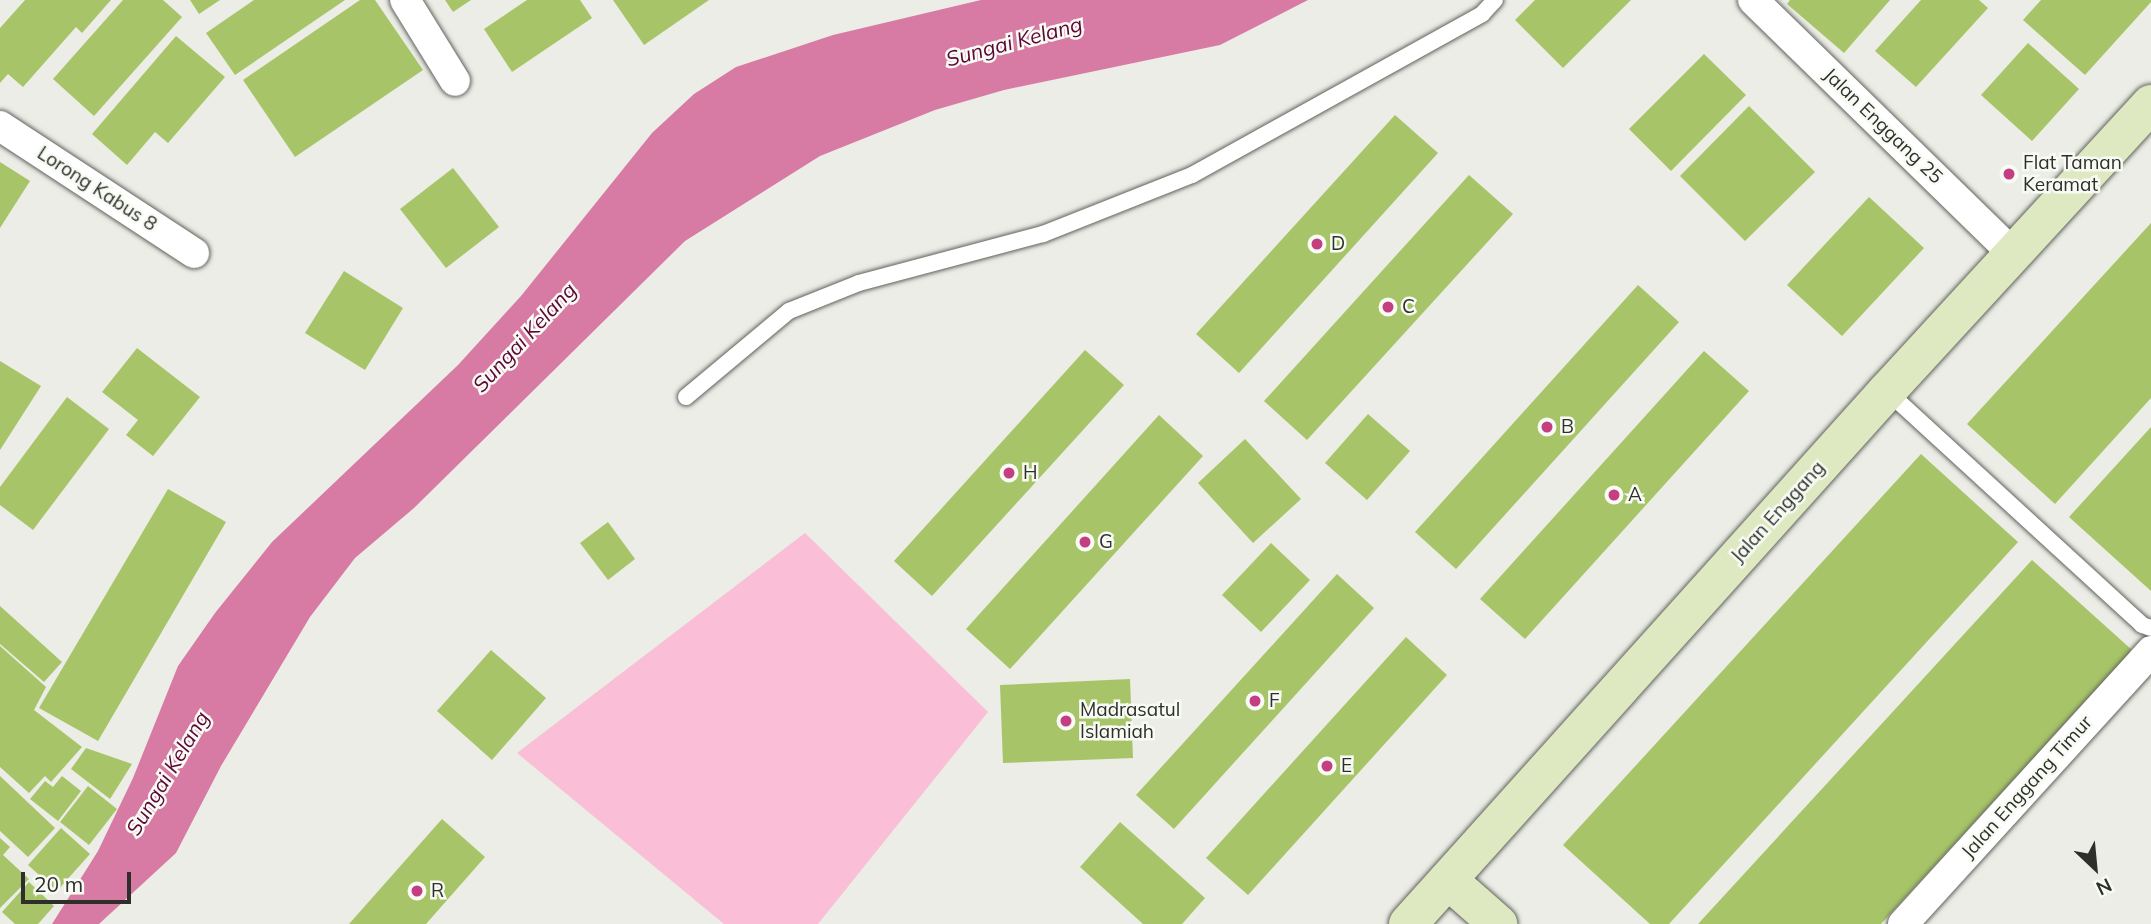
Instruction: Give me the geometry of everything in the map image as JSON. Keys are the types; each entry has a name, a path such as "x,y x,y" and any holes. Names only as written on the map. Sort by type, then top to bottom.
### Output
{"main road":[{"name":"Jalan Enggang","path":"1408,924 2012,253 2151,104"},
{"path":"1448,880 1498,924"}],"street":[{"path":"405,0 455,81"},
{"name":"Jalan Enggang 25","path":"1753,0 2012,253"},
{"name":"Lorong Kabus 8","path":"0,126 194,253"},
{"name":"Jalan Enggang Timur","path":"1903,924 2151,651"}],"lane":[{"path":"687,397 789,311 859,284 1042,234 1192,175 1482,14 1495,0"},
{"path":"1887,391 2142,625 2151,628"}],"shaded area":[{"path":"805,533 988,712 818,924 724,924 517,753"}],"water":[{"name":"Sungai Kelang","path":"981,0 1308,0 1220,45 1004,90 935,110 820,156 685,241 414,508 355,558 310,617 221,766 176,853 99,924 52,924 98,851 133,778 178,666 215,613 272,542 458,365 521,296 652,133 694,94 736,67 833,35"}],"building":[{"path":"25,0 111,0 82,33 76,27 23,87 8,74 0,83 0,28"},
{"path":"123,0 163,0 182,17 94,116 53,79"},
{"path":"190,0 220,0 199,14"},
{"path":"254,0 345,0 235,75 206,33"},
{"path":"360,0 375,0 423,70 295,157 243,80"},
{"path":"445,0 471,0 453,12"},
{"path":"527,0 580,0 592,18 512,72 484,29"},
{"path":"613,0 709,0 644,45"},
{"path":"1535,0 1631,0 1563,68 1515,20"},
{"path":"1790,0 1890,0 1844,53 1787,4"},
{"path":"1921,0 1979,0 1988,8 1916,87 1875,51"},
{"path":"2041,0 2151,2 2085,75 2023,20"},
{"path":"176,36 225,77 168,143 155,132 127,165 92,134"},
{"path":"2028,43 2079,89 2032,141 1981,95"},
{"path":"1704,54 1746,95 1671,171 1629,129"},
{"path":"1749,106 1815,172 1745,241 1680,176"},
{"name":"D","path":"1395,115 1438,153 1239,373 1196,334"},
{"path":"0,162 30,181 0,228"},
{"path":"453,168 499,227 446,268 400,209"},
{"name":"C","path":"1469,175 1513,214 1307,440 1264,401"},
{"path":"1869,197 1924,248 1842,336 1787,285"},
{"path":"2151,223 2151,398 2055,504 1967,424"},
{"path":"344,271 403,308 365,370 305,333"},
{"name":"B","path":"1638,285 1679,322 1456,569 1415,532"},
{"path":"137,348 200,397 153,456 126,435 138,420 102,392"},
{"name":"H","path":"1085,350 1124,385 932,596 894,561"},
{"name":"A","path":"1704,351 1749,391 1525,639 1480,599"},
{"path":"0,361 41,386 0,450"},
{"path":"67,397 109,429 33,530 0,505 0,487"},
{"path":"1368,414 1410,451 1367,500 1325,463"},
{"name":"G","path":"1159,415 1203,456 1010,669 966,629"},
{"path":"2151,427 2151,591 2069,517"},
{"path":"1245,439 1301,499 1253,543 1198,483"},
{"path":"1921,454 2018,542 1669,924 1650,924 1563,845"},
{"path":"168,489 226,522 98,741 39,708"},
{"path":"608,522 635,559 608,580 580,543"},
{"path":"1271,543 1310,580 1261,632 1222,595"},
{"path":"2032,560 2132,650 2005,789 1881,924 1698,924"},
{"name":"F","path":"1337,574 1374,608 1174,829 1136,795"},
{"path":"0,606 62,662 44,682 0,644"},
{"name":"E","path":"1406,637 1447,675 1248,895 1206,858"},
{"path":"0,646 46,687 34,710 82,747 51,782 45,776 29,793 0,767"},
{"path":"491,650 546,698 492,760 437,711"},
{"name":"Madrasatul Islamiah","path":"1130,679 1133,758 1003,763 1000,685"},
{"path":"86,748 132,764 110,799 71,769"},
{"path":"0,776 55,828 28,857 0,831"},
{"path":"62,776 81,791 58,821 30,799 45,781 53,787"},
{"path":"88,786 117,809 89,845 60,822"},
{"name":"R","path":"442,819 485,857 426,924 349,924"},
{"path":"1120,822 1205,898 1182,924 1143,924 1080,867"},
{"path":"61,828 90,854 57,891 28,865"},
{"path":"0,838 10,847 3,855 29,879 0,908"},
{"path":"29,882 54,906 38,924 15,924 2,912"}],"place":[{"name":"Flat Taman Keramat","path":"2009,174"},
{"name":"D","path":"1317,244"},
{"name":"C","path":"1388,307"},
{"name":"B","path":"1547,427"},
{"name":"H","path":"1009,473"},
{"name":"A","path":"1614,495"},
{"name":"G","path":"1085,542"},
{"name":"F","path":"1255,701"},
{"name":"Madrasatul Islamiah","path":"1066,721"},
{"name":"E","path":"1327,766"},
{"name":"R","path":"417,891"}]}
